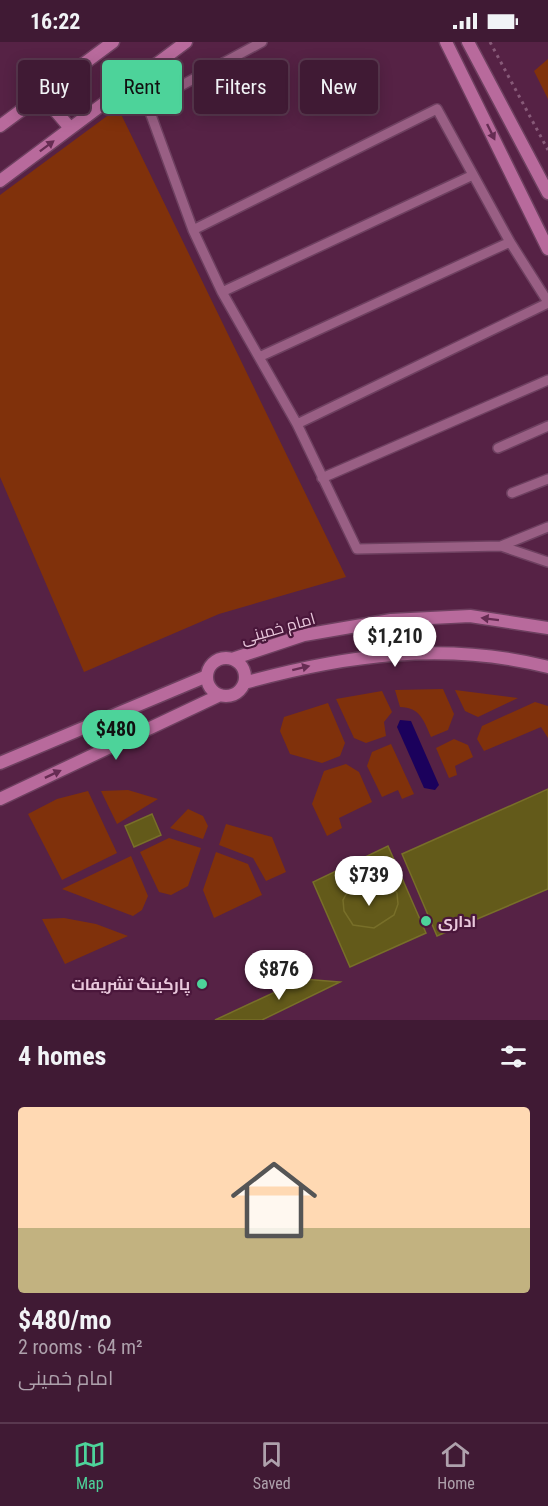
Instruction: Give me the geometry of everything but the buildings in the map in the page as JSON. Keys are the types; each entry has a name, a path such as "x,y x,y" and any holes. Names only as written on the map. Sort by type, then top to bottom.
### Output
{"street":[{"path":"88,60 113,42"},
{"path":"0,181 186,42"},
{"path":"446,42 548,249"},
{"path":"468,42 548,193"},
{"path":"0,126 18,112"},
{"path":"58,114 70,128"},
{"name":"امام خمینی","path":"232,659 304,635 391,620 470,616 548,628"},
{"path":"244,683 304,666 403,652 476,654 548,667"},
{"path":"0,763 207,675 216,661 232,659 244,671 244,683 235,695 220,695 0,799"},
{"path":"207,675 210,687 220,695"}],"lane":[{"path":"262,42 147,104 193,230 222,292 297,424 357,549 501,546 548,562"},
{"path":"193,230 437,109 510,242 548,302 297,424"},
{"path":"222,292 473,175"},
{"path":"259,357 510,242"},
{"path":"322,478 548,380"},
{"path":"498,448 548,426"},
{"path":"512,493 548,479"},
{"path":"501,546 548,527"}],"path":[{"path":"490,42 548,150"}],"shaded area":[{"path":"548,59 548,99 534,71"},
{"path":"110,114 121,114 346,577 219,614 84,672 0,477 0,195"},
{"path":"443,689 454,714 448,730 431,737 417,712 400,707 395,690"},
{"path":"455,690 518,698 478,717 465,711"},
{"path":"382,691 392,712 384,722 386,736 366,743 354,738 336,699"},
{"path":"535,702 548,706 548,738 541,727 484,751 477,739 482,726"},
{"path":"328,703 345,743 340,756 322,763 290,754 280,731 284,717"},
{"path":"400,720 411,721 439,785 435,790 424,788 397,727"},
{"path":"454,739 468,745 473,757 455,766 457,775 449,778 436,748"},
{"path":"391,744 414,794 402,799 398,790 382,797 367,766 372,752"},
{"path":"346,764 359,772 372,802 339,818 342,828 327,836 312,804 324,771"},
{"path":"128,790 158,799 117,824 101,791"},
{"path":"88,791 117,853 62,880 28,814 57,799"},
{"path":"188,809 203,816 208,826 203,839 170,828"},
{"path":"226,824 272,837 286,872 266,881 253,858 219,845"},
{"path":"169,838 201,848 188,886 171,895 159,892 140,852"},
{"path":"216,852 248,864 262,895 214,918 203,890"},
{"path":"131,856 148,896 142,910 133,916 62,889"},
{"path":"64,918 96,924 128,936 65,964 42,919"}],"place":[{"name":"اداری","path":"426,921"},
{"name":"پارکینگ تشریفات","path":"202,984"}]}
